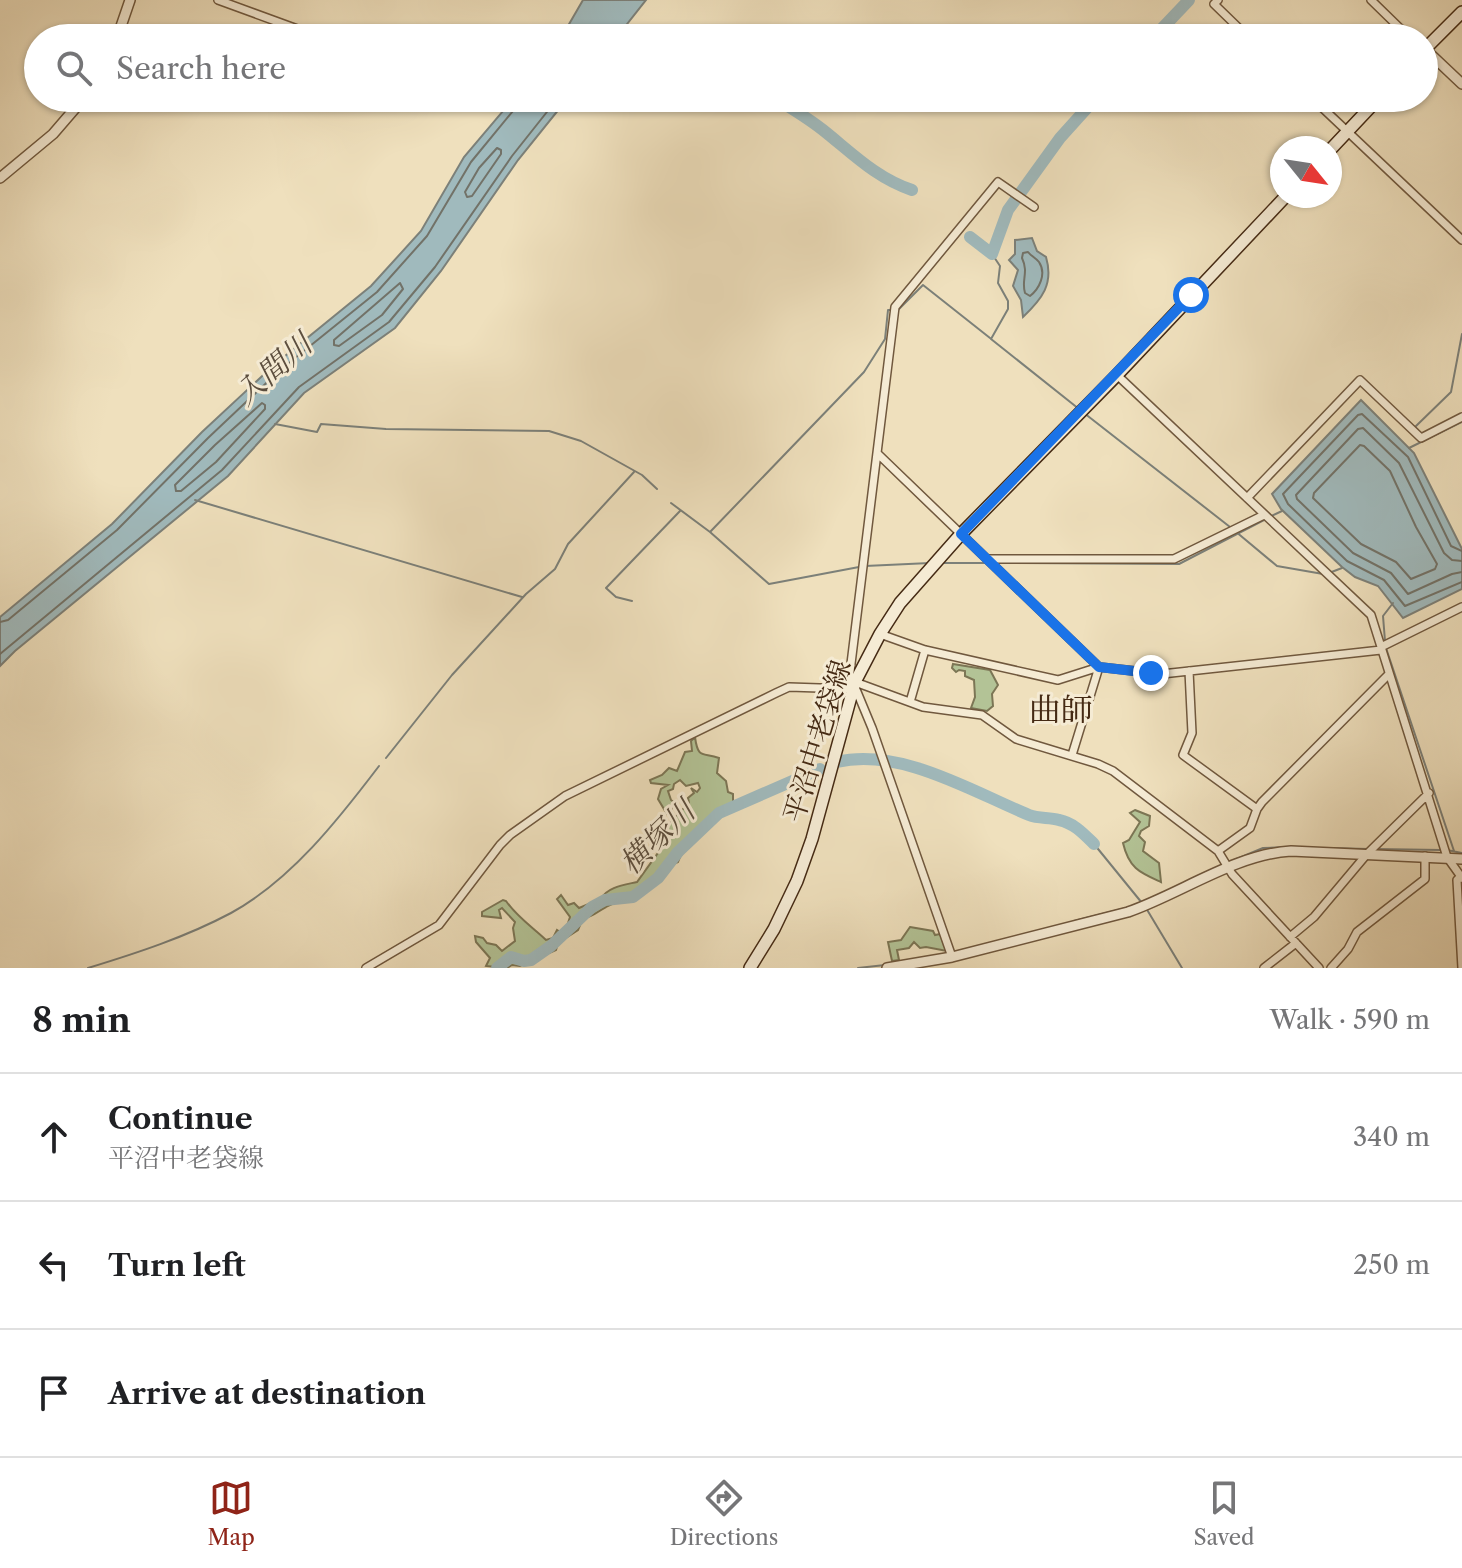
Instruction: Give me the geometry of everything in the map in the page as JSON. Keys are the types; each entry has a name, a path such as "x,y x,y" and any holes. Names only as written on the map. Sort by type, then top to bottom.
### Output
{"main road":[{"path":"1438,37 1462,12"},
{"path":"1342,138 1366,112"},
{"name":"平沼中老袋線","path":"750,968 774,929 797,881 812,839 852,686 900,603 961,534 1275,208"}],"street":[{"path":"122,24 130,0"},
{"path":"218,0 284,24"},
{"path":"1218,0 1214,4 1235,24"},
{"path":"1371,0 1396,24"},
{"path":"1438,62 1462,84"},
{"path":"0,178 53,134 72,112"},
{"path":"1327,112 1462,240"},
{"path":"952,963 877,741 852,686 895,307 998,182 1034,207"},
{"path":"1117,375 1371,615 1447,857 1461,878 1457,880 1462,968"},
{"path":"1247,498 1360,380 1421,438 1462,417"},
{"path":"878,454 1099,667"},
{"path":"987,559 1174,559 1264,515"},
{"path":"880,634 925,650 1058,680 1099,667 1162,674 1381,648 1462,607"},
{"path":"910,702 925,650"},
{"path":"1072,755 1099,667"},
{"path":"1189,671 1192,733 1183,755 1257,809"},
{"path":"1218,851 1250,828 1257,809 1389,674"},
{"path":"366,968 439,925 500,845 565,796 789,687 852,686 936,710 969,711 982,715 1016,739 1113,771 1218,851 1228,868 1319,968"},
{"path":"1264,968 1327,903 1367,854 1429,793"},
{"path":"887,968 952,963 1128,912 1153,904 1263,854 1367,854 1462,859"},
{"path":"1331,968 1348,949 1357,932 1425,879 1425,856"}],"green space":[{"path":"953,664 990,670 998,685 992,694 993,706 987,711 971,708 975,697 974,680 965,676 965,671 956,672"},
{"path":"695,737 702,754 719,758 717,773 726,781 728,792 733,794 733,807 728,807 727,812 692,842 662,877 653,879 655,885 583,918 578,930 558,943 556,950 520,966 486,966 490,958 476,942 475,936 502,951 515,941 515,922 502,908 499,910 501,918 482,916 482,912 503,900 546,940 567,926 570,917 557,899 561,895 568,905 574,903 579,908 601,899 612,889 637,882 660,850 656,837 689,803 688,798 694,793 691,788 697,792 700,788 698,783 686,786 680,780 674,784 673,789 668,791 675,803 671,813 667,814 658,799 661,789 668,785 651,783 650,780 669,768 677,771 685,752 692,751 691,741"},
{"path":"1135,810 1150,816 1149,826 1139,836 1145,842 1143,851 1159,863 1161,882 1137,869 1126,852 1123,843 1129,840 1140,822 1130,813"},
{"path":"910,927 940,934 944,937 947,951 920,948 914,942 909,948 897,950 899,960 892,961 888,942 901,940"}],"water":[{"path":"583,0 646,0 627,24 569,24"},
{"name":"入間川","path":"502,112 557,112 518,160 441,271 395,328 304,393 228,476 0,666 0,617 112,524 202,432 274,365 371,286 421,231 464,157"},
{"path":"1032,238 1037,251 1046,257 1048,275 1041,297 1023,317 1021,300 1013,286 1018,270 1009,260 1015,254 1015,240"},
{"path":"1361,400 1414,453 1462,549 1462,589 1403,618 1378,586 1355,577 1342,567 1281,509 1272,494"}],"waterway":[{"path":"1166,24 1189,0"},
{"path":"796,112 876,172 912,190"},
{"path":"970,237 992,254 1008,210 1060,138 1083,112"},
{"path":"992,254 1000,266 998,283 1008,301 1008,309 991,339 1079,409"},
{"path":"898,310 923,285 990,338"},
{"path":"710,532 864,372 885,339 888,310 892,310"},
{"path":"1418,430 1415,427 1451,392 1462,334"},
{"path":"1084,413 1230,527"},
{"path":"1409,448 1462,422"},
{"path":"275,424 317,432 321,424 386,429 549,431 581,441 642,475 657,489"},
{"path":"386,758 452,675 526,594 555,569 568,544 634,472"},
{"path":"195,500 522,597"},
{"path":"671,503 710,532 769,584 859,567"},
{"path":"632,601 616,597 606,588 680,511"},
{"path":"1269,517 1282,511"},
{"path":"997,563 1179,564 1264,520"},
{"path":"1235,531 1277,566 1323,574"},
{"path":"865,566 930,563"},
{"path":"941,563 986,563"},
{"path":"1329,573 1342,568"},
{"path":"1385,641 1383,616 1393,603"},
{"path":"1386,648 1455,854"},
{"name":"横塚川","path":"837,762 861,759 911,766 1029,815 1064,821 1094,844"},
{"path":"88,968 179,937 214,922 253,899 274,884 312,847 379,766"},
{"name":"横塚川","path":"497,968 511,957 531,960 551,946 592,907 605,900 633,897 658,878 678,852 719,813 820,769"},
{"path":"1094,844 1142,903"},
{"path":"1234,860 1263,848 1289,847"},
{"path":"1327,848 1369,849"},
{"path":"1375,849 1441,850"},
{"path":"1447,850 1462,853"},
{"path":"1074,921 1130,907"},
{"path":"1146,908 1182,968"},
{"path":"954,952 979,946"},
{"path":"858,968 885,965"}],"district":[{"name":"曲師","path":"1061,709"}],"route":[{"path":"1151,673 1099,667 961,534 1191,295"}]}
